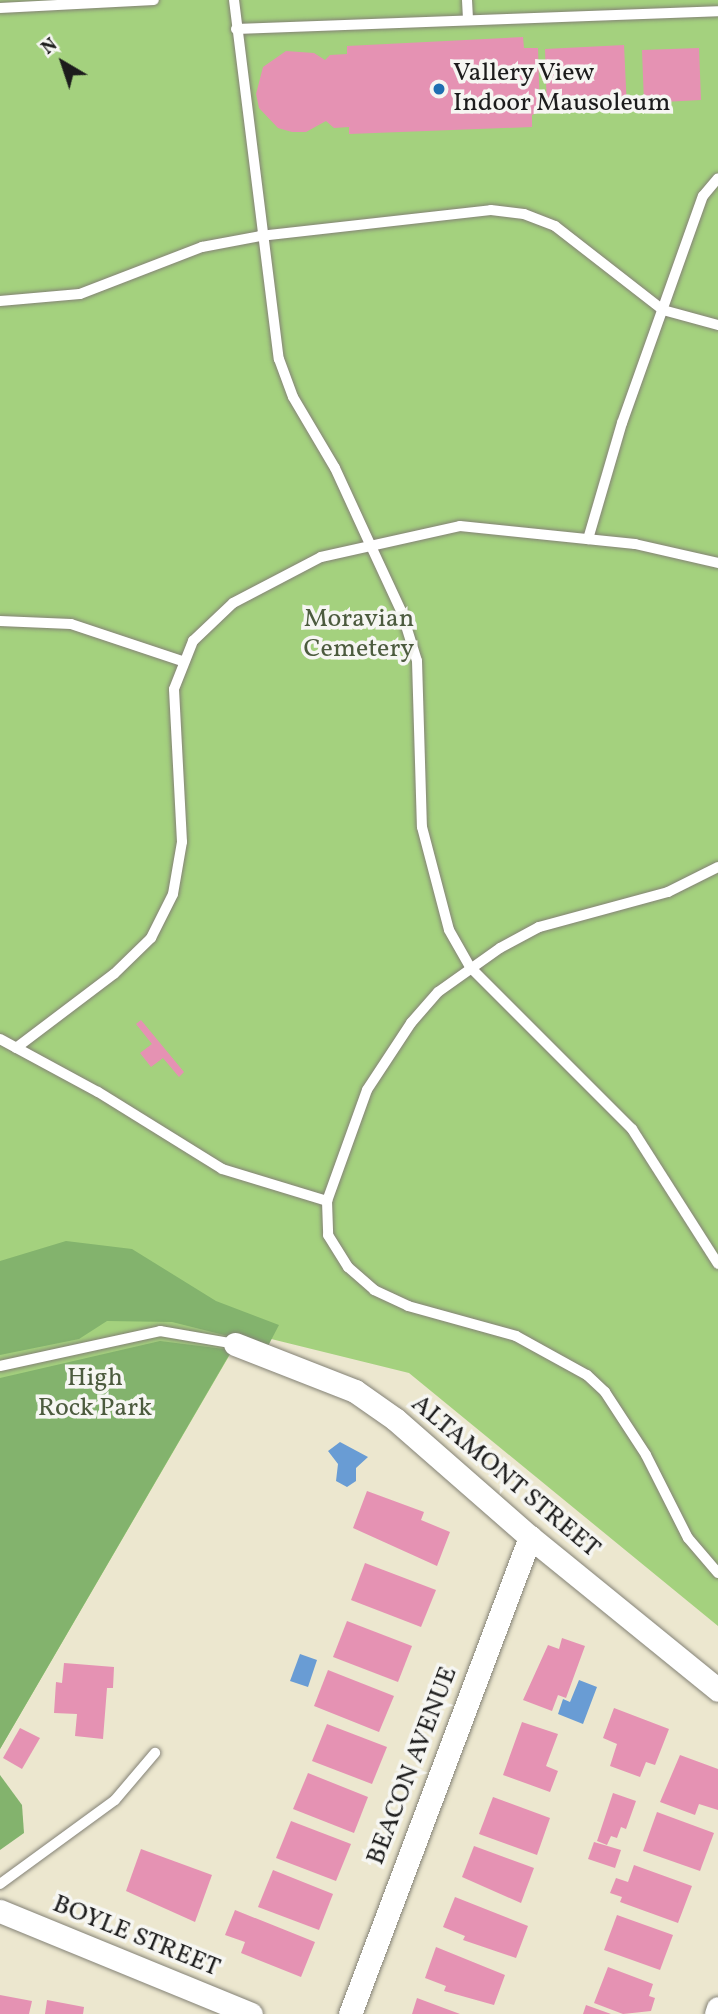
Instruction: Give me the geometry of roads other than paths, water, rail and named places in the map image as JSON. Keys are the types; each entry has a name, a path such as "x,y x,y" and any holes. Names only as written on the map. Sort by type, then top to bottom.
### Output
{"street":[{"name":"ALTAMONT STREET","path":"235,1344 355,1391 395,1419 530,1537 718,1690"},
{"name":"BEACON AVENUE","path":"350,2014 530,1537"},
{"name":"BOYLE STREET","path":"0,1911 251,2014"},
{"path":"716,2014 718,2008"}],"lane":[{"path":"0,8 154,0"},
{"path":"234,0 260,236 279,359 293,397 335,468 402,613 416,661 422,828 449,930 470,967 632,1129 718,1264"},
{"path":"467,0 468,18"},
{"path":"692,0 693,12"},
{"path":"236,29 468,18 718,11"},
{"path":"588,539 622,423 703,196 718,178"},
{"path":"0,301 80,294 202,247 260,236 491,210 524,214 555,226 663,310 718,325"},
{"path":"16,1048 114,974 151,938 173,894 182,842 173,714 182,661 209,623 242,597 321,557 460,526 635,544 718,564"},
{"path":"0,621 71,624 182,661"},
{"path":"716,872 668,892 539,927 470,967 411,1023 367,1090 327,1201 328,1235 348,1268 374,1290 408,1307 516,1336 587,1375 605,1392 646,1455 688,1538 718,1573"},
{"path":"0,1039 222,1169 327,1201"},
{"path":"0,1366 160,1331 235,1344"},
{"path":"0,1884 115,1800 155,1753"}],"water":[{"path":"340,1442 368,1457 356,1468 356,1481 347,1487 336,1481 338,1464 328,1451"},
{"path":"300,1654 317,1660 308,1687 290,1681"},
{"path":"579,1680 597,1687 583,1724 558,1714 563,1699 570,1702"}],"place":[{"name":"Vallery View Indoor Mausoleum","path":"439,89"}],"park label":[{"name":"Moravian Cemetery","path":"359,635"},
{"name":"High Rock Park","path":"95,1394"}]}
